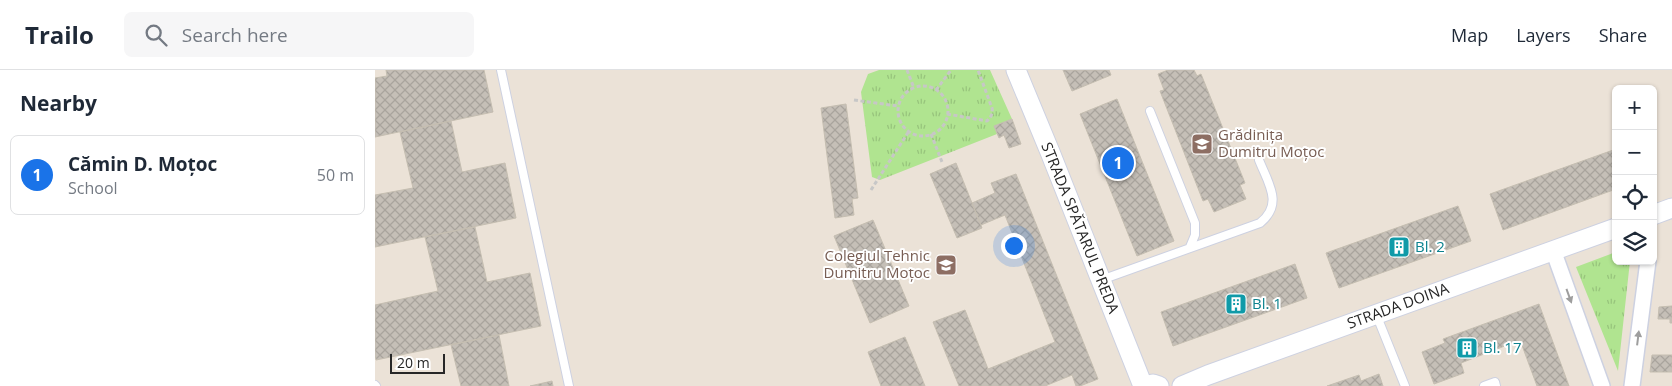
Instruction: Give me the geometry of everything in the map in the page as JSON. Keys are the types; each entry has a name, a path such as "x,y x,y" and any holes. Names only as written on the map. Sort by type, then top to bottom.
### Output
{"street":[{"name":"STRADA SPĂTARUL PREDA","path":"1016,70 1143,386"},
{"name":"STRADA DOINA","path":"1182,386 1612,229"},
{"path":"1553,250 1602,386"},
{"path":"1632,386 1647,265"},
{"path":"1143,386 1153,384 1159,386"}],"lane":[{"path":"501,70 569,386"},
{"path":"1150,111 1195,223 1195,235 1190,247"},
{"path":"1101,280 1260,223 1267,218 1274,200 1259,160"},
{"path":"1376,314 1405,386"},
{"path":"1484,386 1495,382 1496,386"}],"path":[{"path":"907,70 914,88"},
{"path":"936,90 951,70"},
{"path":"947,114 987,121 991,118 993,108 978,70"},
{"path":"929,87 936,90 945,100 947,114 942,126 931,134 916,135 909,132 900,120 898,106 904,95 914,88 929,87"},
{"path":"854,100 898,106"},
{"path":"871,190 909,132"},
{"path":"931,134 942,162"}],"green space":[{"path":"879,70 990,70 1012,119 994,126 997,134 880,180 872,177 861,92 868,74"},
{"path":"1612,254 1612,265 1630,265 1618,371 1576,267"}],"building":[{"path":"386,70 484,70 493,112 375,137 375,78 387,76"},
{"path":"1063,70 1109,70 1111,75 1072,91"},
{"path":"1168,70 1194,70 1197,76 1201,74 1245,183 1240,185 1246,199 1214,212 1208,199 1203,201 1160,91 1164,90 1158,74"},
{"path":"1117,99 1174,241 1137,256 1080,114"},
{"path":"846,104 858,198 852,199 854,215 835,218 821,108"},
{"path":"1012,119 1021,144 1009,148 1004,135 999,138 994,126"},
{"path":"451,121 462,172 505,163 516,218 375,247 375,195 413,188 400,132"},
{"path":"1612,150 1612,190 1503,230 1490,194"},
{"path":"956,163 982,228 957,238 930,174"},
{"path":"1016,174 1098,379 1080,386 1076,386 1072,375 1045,386 959,386 933,322 965,310 988,369 1055,342 1005,215 981,225 972,203 995,193 991,183"},
{"name":"Bl. 2","path":"1458,206 1471,241 1339,288 1326,253"},
{"path":"873,220 909,306 870,323 834,236"},
{"path":"475,227 487,282 530,273 541,326 376,360 375,305 438,291 425,237"},
{"name":"Bl. 1","path":"1295,264 1307,298 1173,346 1161,312"},
{"name":"Bl. 17","path":"1539,304 1569,386 1537,386 1520,340 1461,363 1464,373 1434,384 1422,352 1445,343 1443,339"},
{"path":"1672,306 1672,323 1670,323 1670,319 1658,319 1659,307"},
{"path":"499,335 509,386 461,386 451,345"},
{"path":"905,337 925,386 881,386 868,352"},
{"path":"1652,355 1672,355 1672,372 1650,372"},
{"path":"1379,374 1383,386 1327,386 1359,375 1361,381"},
{"path":"552,381 553,386 530,386"}],"place":[{"name":"Grădinița Dumitru Moțoc","path":"1202,144"},
{"name":"Cămin D. Moțoc","path":"1118,163"},
{"name":"Bl. 2","path":"1399,247"},
{"name":"Colegiul Tehnic Dumitru Moțoc","path":"946,265"},
{"name":"Bl. 1","path":"1236,304"},
{"name":"Bl. 17","path":"1467,348"}]}
